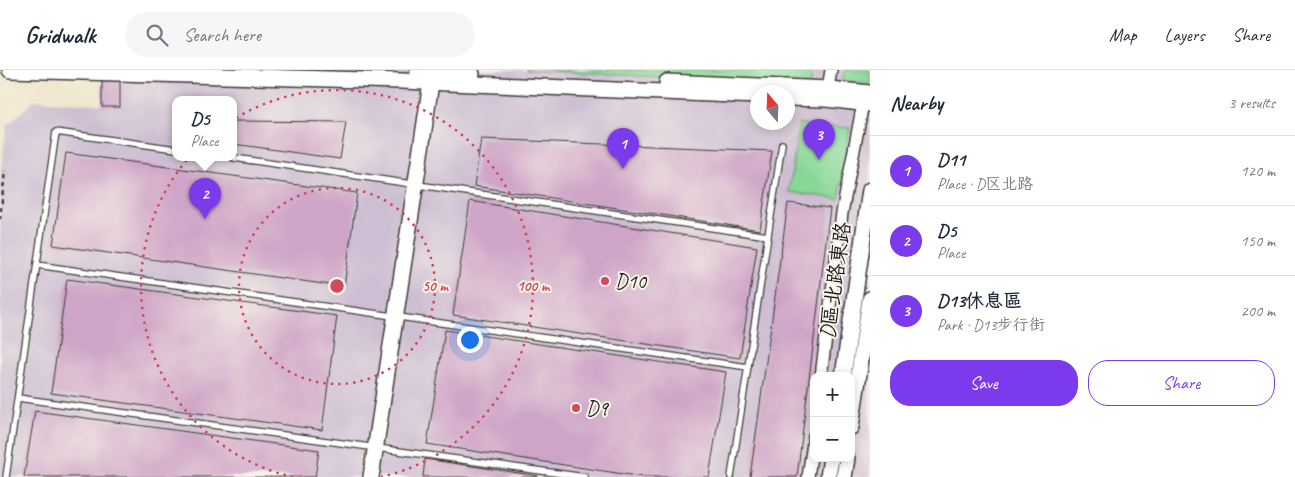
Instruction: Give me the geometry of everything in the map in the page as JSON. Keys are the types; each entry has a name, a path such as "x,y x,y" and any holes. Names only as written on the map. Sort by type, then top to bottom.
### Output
{"street":[{"path":"10,70 432,76 827,94 868,100 842,213 822,372"},
{"path":"350,70 750,96"},
{"path":"827,94 831,70"},
{"path":"371,477 432,76"},
{"path":"795,97 827,94"},
{"name":"D區北路東路","path":"844,372 870,190"},
{"path":"852,417 870,299"},
{"path":"808,477 810,462"},
{"path":"828,477 830,462"},
{"path":"844,477 846,462"}],"lane":[{"path":"6,477 56,132 172,148"},
{"path":"731,477 782,144"},
{"path":"237,158 768,236"},
{"path":"37,265 748,367"},
{"path":"18,398 585,477"}],"path":[{"path":"0,219 5,171"}],"shaded area":[{"path":"111,70 870,70 870,477 0,477 0,174 7,126 34,100 111,105"}],"green space":[{"path":"526,70 811,70 811,85"},
{"path":"844,70 870,70 870,84 843,80"},
{"path":"799,124 850,128 839,199 789,192"}],"building":[{"path":"102,70 120,70 120,107 102,107"},
{"path":"237,121 346,122 340,159 237,144"},
{"path":"481,139 772,151 760,230 474,186"},
{"path":"66,153 357,193 344,287 53,245"},
{"name":"D10","path":"470,201 757,247 740,358 453,315"},
{"path":"788,203 830,208 797,477 750,477"},
{"path":"67,279 337,316 322,430 51,393"},
{"name":"D9","path":"445,330 726,372 709,477 643,477 427,444"},
{"path":"35,411 319,450 315,477 24,477"},
{"path":"425,459 538,476 423,477"}],"place":[{"name":"D13休息區","path":"819,160"},
{"name":"D11","path":"623,169"},
{"name":"D5","path":"205,219"},
{"name":"D10","path":"605,281"},
{"name":"D9","path":"576,408"}]}
